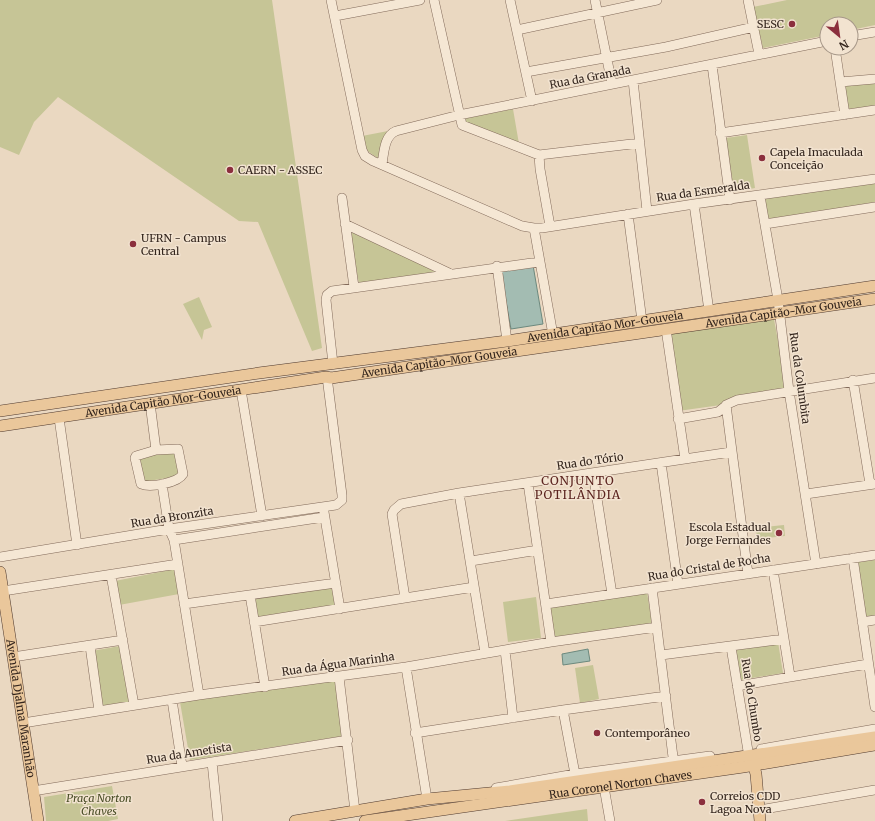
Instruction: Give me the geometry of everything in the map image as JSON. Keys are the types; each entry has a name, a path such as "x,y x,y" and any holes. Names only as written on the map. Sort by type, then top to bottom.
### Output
{"main road":[{"name":"Avenida Capitão Mor-Gouveia","path":"0,426 241,390 330,374 464,353 508,341 875,286"},
{"name":"Avenida Capitão-Mor Gouveia","path":"464,353 666,328 875,298"},
{"path":"0,410 259,373 330,374"},
{"name":"Avenida Djalma Maranhão","path":"0,572 38,821"},
{"name":"Rua Coronel Norton Chaves","path":"365,821 380,820 396,816 427,816 604,786 751,757 875,737"},
{"name":"Rua Coronel Norton Chaves","path":"296,821 427,799 510,791 674,765 875,745"},
{"path":"751,757 760,821"},
{"path":"394,805 400,810 400,813 396,816"}],"street":[{"path":"331,0 363,151 368,158 505,220 534,228 553,335"},
{"path":"335,16 420,0"},
{"path":"434,0 462,125 539,154 640,143"},
{"path":"510,0 532,101"},
{"path":"595,0 612,84"},
{"path":"517,30 657,0"},
{"path":"748,0 759,54"},
{"path":"526,72 666,47 754,27"},
{"path":"859,35 875,32"},
{"name":"Rua da Granada","path":"382,164 387,139 392,133 460,115 819,43"},
{"path":"836,56 845,115"},
{"path":"712,65 730,200"},
{"path":"840,82 875,78"},
{"path":"633,80 647,211"},
{"path":"720,133 875,110"},
{"path":"539,154 540,169 550,226"},
{"name":"Rua da Esmeralda","path":"534,228 875,179"},
{"name":"Rua da Columbita","path":"760,196 778,300 789,391 816,564"},
{"path":"342,198 354,287"},
{"path":"694,204 709,311"},
{"path":"765,224 875,207"},
{"path":"628,214 642,321"},
{"path":"345,224 449,273"},
{"path":"330,374 326,300 327,295 335,290 497,266 539,262"},
{"path":"497,266 508,341"},
{"path":"666,328 685,459"},
{"name":"Rua da Bronzita","path":"0,557 169,529 336,505 342,500 342,495 330,374"},
{"path":"678,418 719,412 726,405 737,400 853,380 875,378"},
{"path":"806,494 873,484 853,380"},
{"path":"241,390 262,516"},
{"path":"150,403 156,450"},
{"path":"726,405 748,574"},
{"path":"59,418 77,545"},
{"path":"178,449 181,458 183,476 178,480 162,484 141,484 135,458 137,455 156,450 178,449"},
{"name":"Rua do Tório","path":"405,598 392,513 396,507 406,502 731,452"},
{"path":"661,463 678,584"},
{"path":"593,473 612,594"},
{"path":"528,483 551,642"},
{"path":"162,484 169,529 174,540 199,695"},
{"path":"459,493 485,653"},
{"path":"323,507 340,609"},
{"path":"174,540 324,517"},
{"path":"471,561 538,550"},
{"name":"Rua do Cristal de Rocha","path":"546,604 875,555"},
{"path":"853,558 875,707"},
{"path":"3,591 178,564"},
{"path":"774,570 790,676"},
{"path":"111,575 134,705"},
{"path":"184,604 336,583"},
{"path":"254,622 474,587"},
{"path":"652,588 674,765"},
{"path":"250,595 265,686"},
{"path":"862,622 875,620"},
{"name":"Rua da Água Marinha","path":"23,723 199,695 406,667 551,642 657,627"},
{"path":"661,655 784,639"},
{"path":"14,657 123,640"},
{"path":"90,646 99,711"},
{"name":"Rua do Chumbo","path":"731,647 751,757"},
{"path":"505,650 513,718"},
{"path":"737,686 868,664"},
{"path":"406,667 415,733 427,799"},
{"path":"339,677 348,740 355,811"},
{"path":"415,733 666,696"},
{"path":"172,700 182,766"},
{"path":"563,710 575,774"},
{"name":"Rua Coronel Norton Chaves","path":"751,757 875,729"},
{"name":"Rua da Ametista","path":"33,791 348,740"},
{"path":"212,762 218,821"},
{"name":"Rua Coronel Norton Chaves","path":"479,793 514,784 575,774 674,765"},
{"path":"604,786 610,821"},
{"path":"759,810 875,790"}],"green space":[{"name":"CAERN - ASSEC","path":"0,0 272,0 322,348 312,351 258,222 239,221 58,97 34,122 19,155 0,147"},
{"name":"SESC","path":"787,0 875,0 875,25 859,28 859,16 819,16 819,37 763,48 753,7"},
{"path":"875,81 875,107 847,109 843,84"},
{"path":"513,109 519,144 464,123 463,119"},
{"path":"388,131 379,159 366,150 362,136"},
{"path":"747,135 755,188 734,192 726,138"},
{"path":"875,182 875,202 769,221 761,197"},
{"path":"349,227 439,274 359,284"},
{"path":"199,297 212,327 204,330 202,340 183,304"},
{"path":"773,314 787,389 721,405 678,411 671,329"},
{"path":"178,451 181,476 141,482 137,457"},
{"path":"784,525 785,536 757,539 756,528"},
{"path":"875,560 875,616 866,617 858,562"},
{"path":"175,569 179,594 119,605 115,581"},
{"path":"332,587 335,606 258,617 255,599"},
{"path":"647,592 652,624 553,638 549,606"},
{"path":"536,597 541,638 508,642 503,602"},
{"path":"778,642 783,673 740,680 735,650"},
{"path":"120,646 130,703 103,708 92,651"},
{"path":"593,665 599,699 580,703 575,668"},
{"path":"337,679 344,736 190,760 180,702"},
{"name":"Praça Norton Chaves","path":"112,786 118,819 108,821 46,821 44,797"},
{"path":"587,809 588,821 505,821"}],"shaded area":[{"path":"533,265 543,324 511,329 500,269"},
{"path":"588,649 590,661 563,665 562,654"}],"place":[{"name":"SESC","path":"792,24"},
{"name":"Capela Imaculada Conceição","path":"762,158"},
{"name":"CAERN - ASSEC","path":"230,170"},
{"name":"UFRN - Campus Central","path":"133,244"},
{"name":"Escola Estadual Jorge Fernandes","path":"779,533"},
{"name":"Contemporâneo","path":"597,733"},
{"name":"Correios CDD Lagoa Nova","path":"702,802"}],"district":[{"name":"CONJUNTO POTILÂNDIA","path":"578,488"}]}
